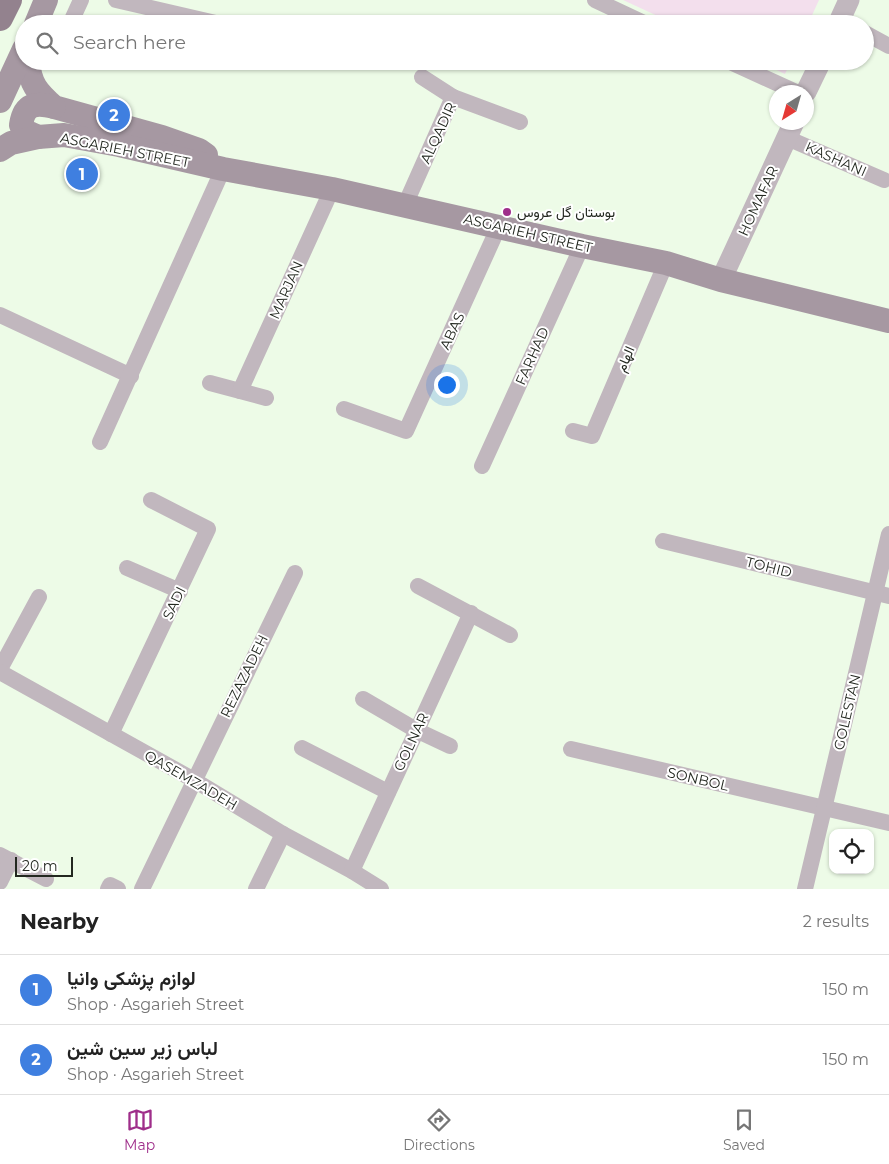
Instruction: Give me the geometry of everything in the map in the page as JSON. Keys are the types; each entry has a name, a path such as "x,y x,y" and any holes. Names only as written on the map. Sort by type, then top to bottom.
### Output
{"main road":[{"path":"0,18 9,0"},
{"path":"0,101 15,69"},
{"name":"ASGARIEH STREET","path":"30,70 32,84 54,107 162,137 200,150 223,169"},
{"path":"38,137 27,132 21,125 22,115 29,107 40,103 54,107"},
{"name":"ASGARIEH STREET","path":"0,150 11,143 38,137 64,136 119,145 223,169 332,189 582,246 666,263 721,280 889,321"}],"street":[{"path":"74,15 81,0"},
{"path":"116,0 181,15"},
{"path":"594,0 626,15"},
{"path":"844,15 849,0"},
{"path":"874,38 889,46"},
{"path":"748,70 781,85"},
{"path":"809,85 817,70"},
{"path":"422,78 453,97"},
{"name":"ALQADIR","path":"405,205 453,97 520,122"},
{"name":"KASHANI","path":"790,130 884,180"},
{"name":"HOMAFAR","path":"721,280 790,130"},
{"path":"100,442 223,169"},
{"name":"MARJAN","path":"240,391 332,189"},
{"name":"ABAS","path":"344,409 406,431 499,226"},
{"name":"FARHAD","path":"482,466 582,246"},
{"name":"الهام","path":"573,431 592,436 666,263"},
{"path":"0,315 131,376"},
{"path":"210,383 266,398"},
{"name":"SADI","path":"111,734 208,529 151,500"},
{"name":"GOLESTAN","path":"805,889 882,595 889,534"},
{"name":"TOHID","path":"664,541 882,595"},
{"path":"127,568 180,591"},
{"name":"REZAZADEH","path":"142,889 295,572"},
{"path":"418,586 510,635"},
{"path":"0,670 39,596"},
{"name":"GOLNAR","path":"352,871 471,613"},
{"name":"QASEMZADEH","path":"0,670 381,889"},
{"path":"363,699 416,730 450,746"},
{"path":"302,748 388,792"},
{"name":"SONBOL","path":"571,749 889,823"},
{"path":"256,889 283,834"},
{"path":"0,882 5,858 46,879"},
{"path":"108,889 110,885 118,889"}],"shaded area":[{"path":"623,0 819,0 812,15 656,15"},
{"path":"777,70 787,70 785,74"}],"place":[{"name":"لباس زیر سین شین","path":"114,115"},
{"name":"لوازم پزشکی وانیا","path":"82,174"},
{"name":"بوستان گل عروس","path":"507,212"}]}
